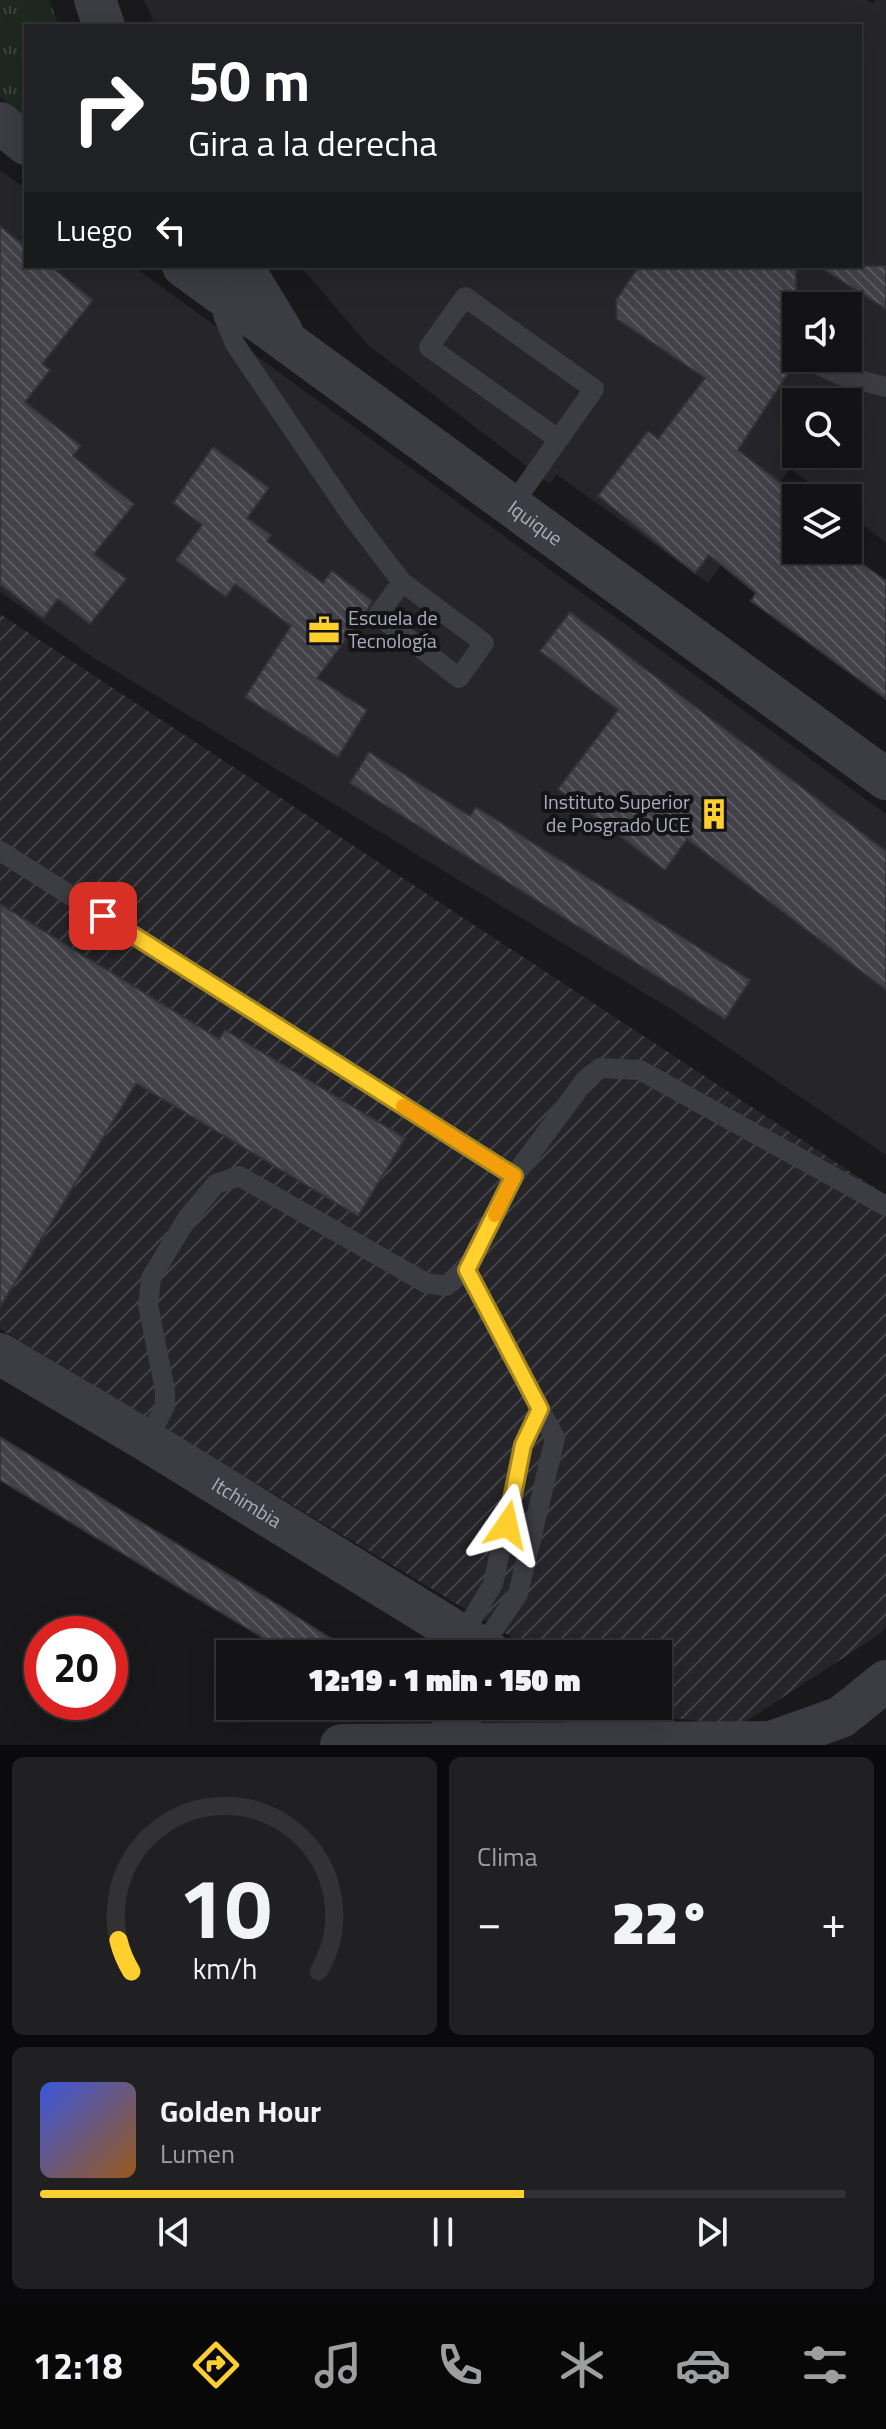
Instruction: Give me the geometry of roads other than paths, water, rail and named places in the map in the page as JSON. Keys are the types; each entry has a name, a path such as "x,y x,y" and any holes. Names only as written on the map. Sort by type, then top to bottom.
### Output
{"street":[{"path":"95,0 103,24"},
{"path":"0,123 24,142"},
{"path":"189,268 235,284"},
{"name":"Iquique","path":"235,284 290,347 886,779"},
{"name":"Itchimbia","path":"0,1354 147,1441 463,1640"},
{"path":"341,1745 771,1742 841,1717 886,1681"},
{"path":"444,1743 458,1720"},
{"path":"607,1720 657,1744"}],"lane":[{"path":"235,284 223,315 235,344 353,518 402,582 484,643 459,678 378,615 402,582"},
{"path":"511,507 594,389 465,297 429,347 558,439"},
{"path":"834,372 886,387"},
{"path":"0,851 514,1176"},
{"path":"147,1441 165,1406 165,1390 148,1305 151,1278 188,1217 216,1184 239,1176 426,1283 446,1286 467,1270 514,1176 586,1079 600,1068 640,1070 886,1206"},
{"path":"467,1270 555,1438 518,1594 482,1640"},
{"path":"478,1640 523,1445 540,1409"}],"place":[{"name":"Escuela de Tecnología","path":"324,630"},
{"name":"Instituto Superior de Posgrado UCE","path":"714,814"}]}
